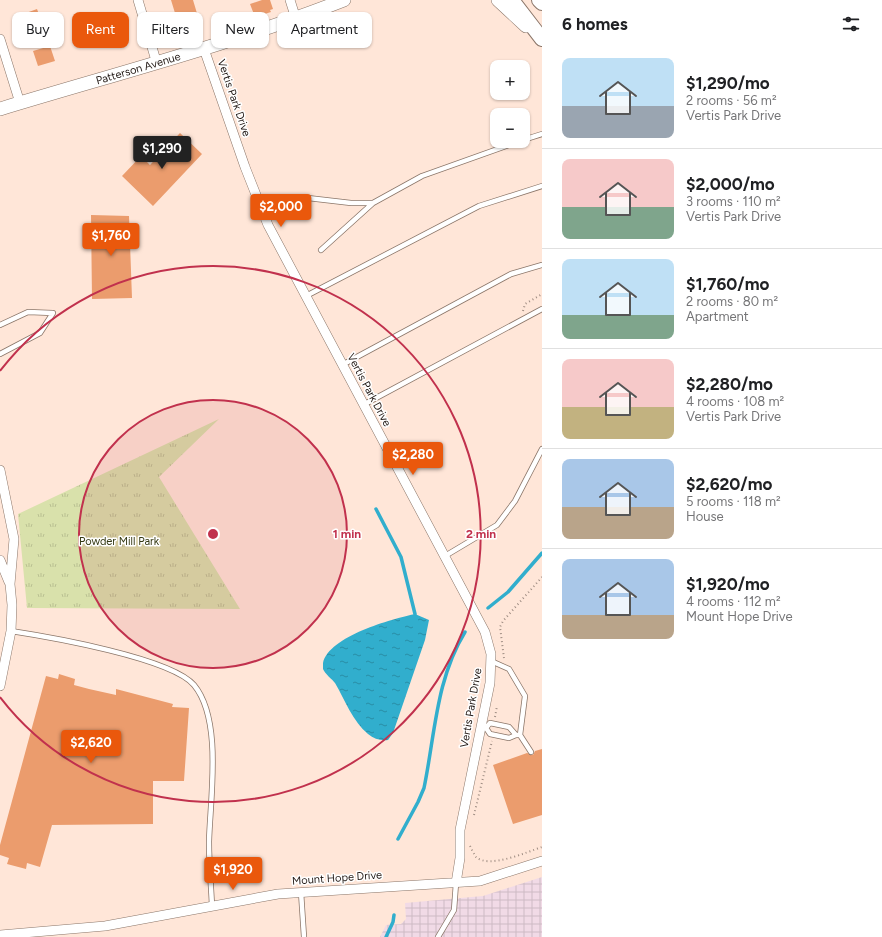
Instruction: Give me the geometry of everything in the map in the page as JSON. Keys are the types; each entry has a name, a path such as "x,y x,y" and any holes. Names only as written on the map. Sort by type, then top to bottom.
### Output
{"main road":[{"name":"Patterson Avenue","path":"314,12 344,0"},
{"path":"498,0 542,44"},
{"path":"512,0 542,39"},
{"path":"539,0 542,3"},
{"name":"Patterson Avenue","path":"0,109 157,64 277,25"}],"street":[{"path":"138,0 157,64"},
{"path":"290,0 294,12"},
{"path":"0,39 20,103"},
{"name":"Vertis Park Drive","path":"204,49 245,167 268,225 485,632 491,654 490,683 484,727 460,830 458,843 460,858 456,883"},
{"path":"0,470 14,539 10,584 12,605 11,631 0,686"},
{"path":"0,560 10,584"},
{"name":"Mount Hope Drive","path":"0,934 47,932 105,926 212,906 301,892 480,881 542,861"},
{"name":"Mount Hope Drive","path":"0,931 13,933"}],"lane":[{"path":"530,138 542,134"},
{"path":"321,250 373,203 422,176 500,148"},
{"path":"306,296 479,206 542,186"},
{"path":"308,198 351,203 373,203"},
{"path":"342,365 511,274 542,265"},
{"path":"363,405 542,309"},
{"path":"0,325 28,312 53,314 40,333 0,354"},
{"path":"445,556 497,525 516,501 542,449"},
{"path":"11,631 63,639 148,661 178,672 195,686 204,702 213,748 209,843 212,906"},
{"path":"491,661 509,669 525,696 518,735"},
{"path":"518,735 510,738 490,734 484,727 490,723 509,727 518,735 531,752"},
{"path":"438,937 454,910 456,883"},
{"path":"301,892 304,937"}],"path":[{"path":"522,312 525,304 542,294"}],"shaded area":[{"path":"542,877 542,937 380,937 386,925 401,924 406,919 405,903 483,896"}],"green space":[{"name":"Powder Mill Park","path":"219,419 159,477 240,609 27,608 18,514"}],"water":[{"path":"415,614 429,620 425,640 393,733 388,740 378,739 368,734 358,723 335,683 324,671 323,663 328,653 349,637 377,625"}],"building":[{"path":"171,0 193,0 197,12 175,12"},
{"path":"262,0 270,0 273,9 270,10 271,12 269,13 253,12 250,4"},
{"path":"37,9 38,12 29,12"},
{"path":"43,48 51,48 55,61 38,66 33,51"},
{"path":"180,133 202,154 153,206 122,176 141,156 150,165"},
{"path":"91,215 129,216 132,298 92,299"},
{"path":"59,674 75,679 74,685 89,689 116,695 116,689 173,704 172,707 189,708 184,781 153,781 153,824 52,825 40,867 27,863 26,869 7,864 9,858 0,855 0,845 46,676 58,679"},
{"path":"542,749 542,815 513,824 493,765 527,753 533,755 535,751"}],"waterway":[{"path":"376,509 401,557 415,614"},
{"path":"488,608 508,592 542,553"},
{"path":"398,839 424,788 442,688 455,650 465,632"},
{"path":"386,937 393,922 394,915"}]}
